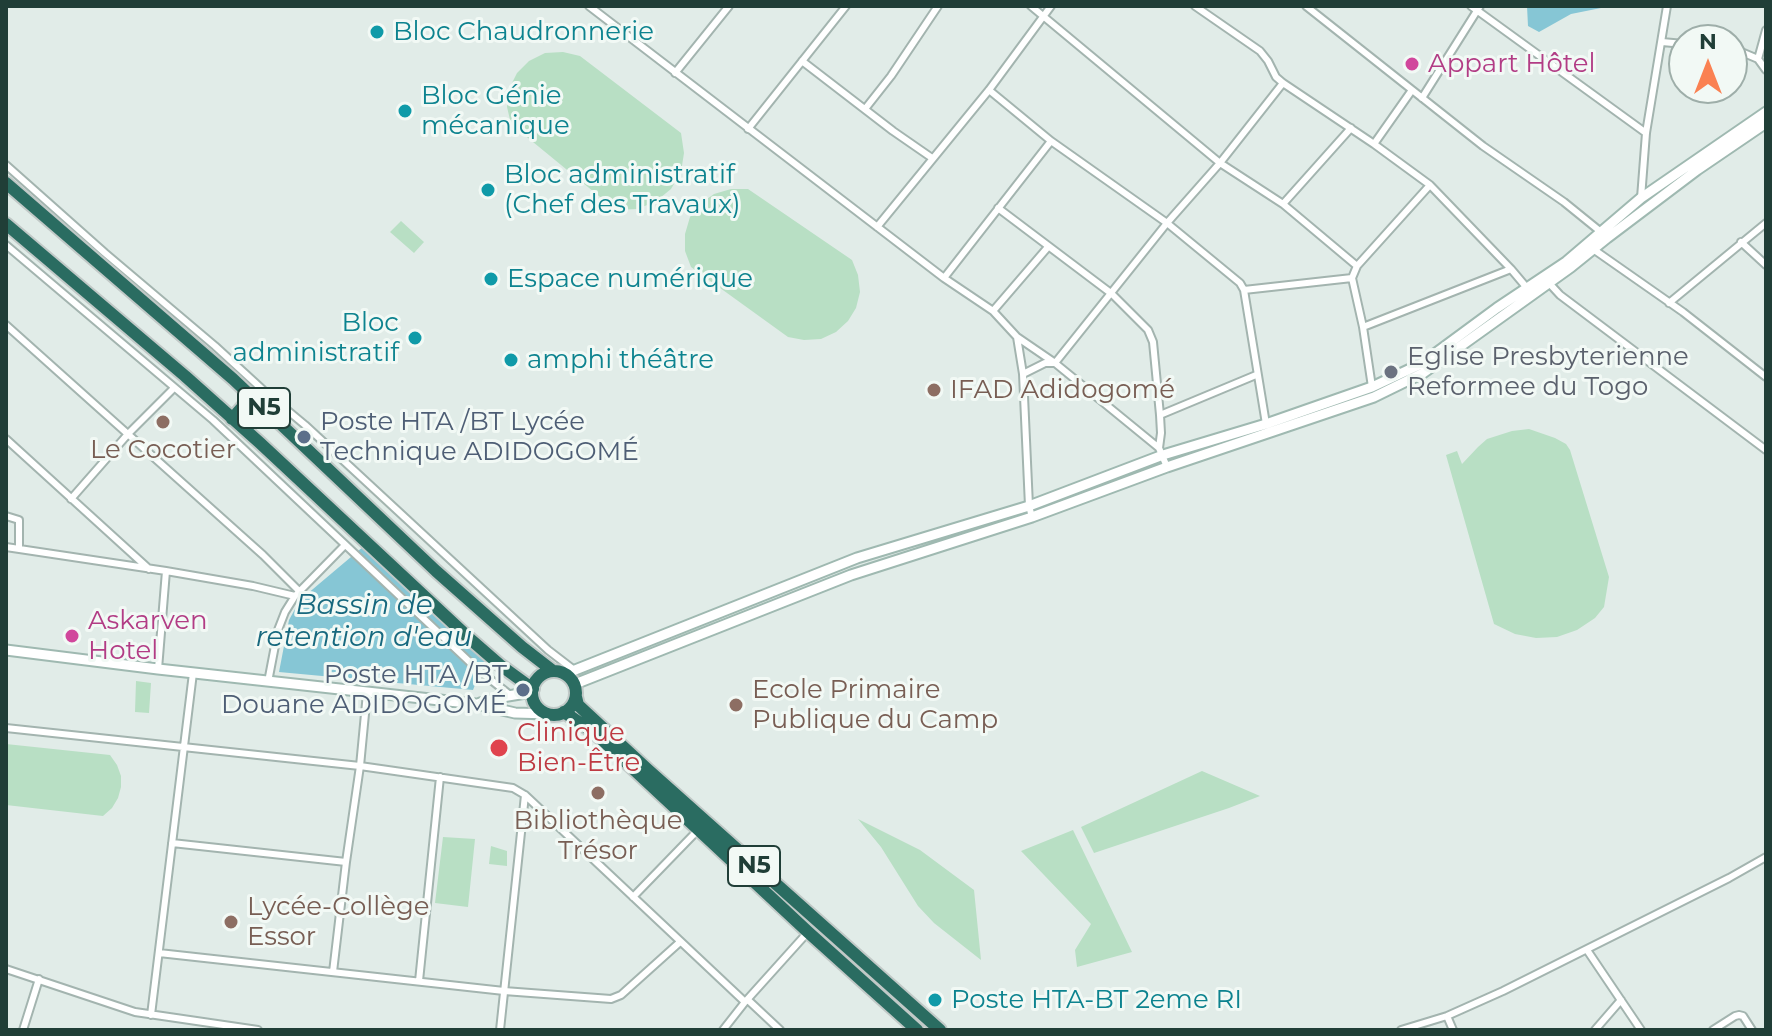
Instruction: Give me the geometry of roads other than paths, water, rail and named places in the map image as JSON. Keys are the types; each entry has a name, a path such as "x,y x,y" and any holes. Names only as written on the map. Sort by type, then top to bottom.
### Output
{"highway":[{"name":"N5","path":"6,183 252,396 436,571 522,647 564,672 575,690 578,705 602,728 940,1030"},
{"name":"N5","path":"6,224 232,419 469,638 532,691 534,703 550,714"},
{"path":"232,419 252,396"},
{"path":"532,691 540,676 564,672"},
{"path":"550,714 564,712 572,706 575,690"},
{"name":"N5","path":"564,712 596,734 917,1030"}],"main road":[{"path":"575,690 851,575 1032,517 1167,467 1374,397 1423,373 1549,283 1593,249 1641,198 1766,112"},
{"path":"564,672 857,558 1029,506 1161,452 1266,424 1372,387 1421,364 1766,123"},
{"path":"6,650 476,704 515,713 550,714"},
{"path":"476,704 532,691"}],"street":[{"path":"589,6 944,278 993,311 1017,337 1055,363 1161,452"},
{"path":"675,73 729,6"},
{"path":"748,129 846,6"},
{"path":"865,109 938,6"},
{"path":"1031,6 1220,163 1283,204 1357,266"},
{"path":"877,227 989,90 1051,6"},
{"path":"1195,6 1260,51 1283,83 1430,185 1528,289"},
{"path":"1306,6 1483,146 1564,202 1604,235"},
{"path":"1641,198 1646,133 1667,6"},
{"path":"1422,98 1476,7 1646,133"},
{"path":"1758,59 1766,30"},
{"path":"1662,42 1668,43"},
{"path":"1748,55 1758,59 1766,70"},
{"path":"802,61 932,158"},
{"path":"1055,363 1283,83"},
{"path":"989,90 1051,141 1167,223 1240,283 1244,290 1266,424"},
{"path":"1374,144 1412,90"},
{"path":"1283,204 1351,128"},
{"path":"944,278 1051,141"},
{"path":"6,165 305,425 548,650 564,672"},
{"path":"1372,387 1352,278 1357,266 1430,185"},
{"path":"998,208 1112,294 1148,330 1160,415 1161,452 1167,467"},
{"path":"1669,303 1766,223"},
{"path":"1741,242 1766,265"},
{"path":"6,245 213,420 476,668 511,695"},
{"path":"993,311 1048,247"},
{"path":"1593,249 1766,377"},
{"path":"1363,327 1511,269"},
{"path":"1244,290 1352,278"},
{"path":"1549,283 1560,295 1766,450"},
{"path":"6,325 263,555 298,594"},
{"path":"1017,337 1023,374 1032,517"},
{"path":"1023,374 1045,363 1055,363"},
{"path":"1160,415 1256,375"},
{"path":"71,499 128,434 174,388"},
{"path":"7,440 149,569"},
{"path":"6,516 19,520 19,549"},
{"path":"268,682 278,630 285,612 345,545"},
{"path":"6,547 298,594"},
{"path":"158,669 166,571"},
{"path":"151,1015 193,673"},
{"path":"333,972 367,693"},
{"path":"6,728 360,766 513,788 525,795 680,942 780,1030"},
{"path":"419,981 440,777"},
{"path":"500,1030 525,795"},
{"path":"633,897 698,830"},
{"path":"172,843 346,862"},
{"path":"1401,1030 1447,1016 1503,991 1766,857"},
{"path":"723,1030 808,932"},
{"path":"159,953 504,991 611,999 680,942"},
{"path":"1587,950 1641,1030"},
{"path":"6,969 135,1012 258,1030"},
{"path":"23,1030 39,979"},
{"path":"1595,1030 1621,1000"},
{"path":"1713,1030 1739,1015 1752,1030"},
{"path":"1447,1016 1453,1030"}],"water":[{"path":"1527,6 1611,6 1571,14 1539,32 1528,26"},
{"name":"Bassin de retention d'eau","path":"364,546 487,654 473,690 279,672 289,620 300,600"}],"place":[{"name":"Bloc Chaudronnerie","path":"377,32"},
{"name":"Appart Hôtel","path":"1412,64"},
{"name":"Bloc Génie mécanique","path":"405,111"},
{"name":"Bloc administratif (Chef des Travaux)","path":"488,190"},
{"name":"Espace numérique","path":"491,279"},
{"name":"Bloc administratif","path":"415,338"},
{"name":"amphi théâtre","path":"511,360"},
{"name":"Eglise Presbyterienne Reformee du Togo","path":"1391,372"},
{"name":"IFAD Adidogomé","path":"934,390"},
{"name":"Le Cocotier","path":"163,422"},
{"name":"Poste HTA /BT Lycée Technique ADIDOGOMÉ","path":"304,437"},
{"name":"Askarven Hotel","path":"72,636"},
{"name":"Poste HTA /BT Douane ADIDOGOMÉ","path":"523,690"},
{"name":"Ecole Primaire Publique du Camp","path":"736,705"},
{"name":"Clinique Bien-Être","path":"499,748"},
{"name":"Bibliothèque Trésor","path":"598,793"},
{"name":"Lycée-Collège Essor","path":"231,922"},
{"name":"Poste HTA-BT 2eme RI","path":"935,1000"}]}
